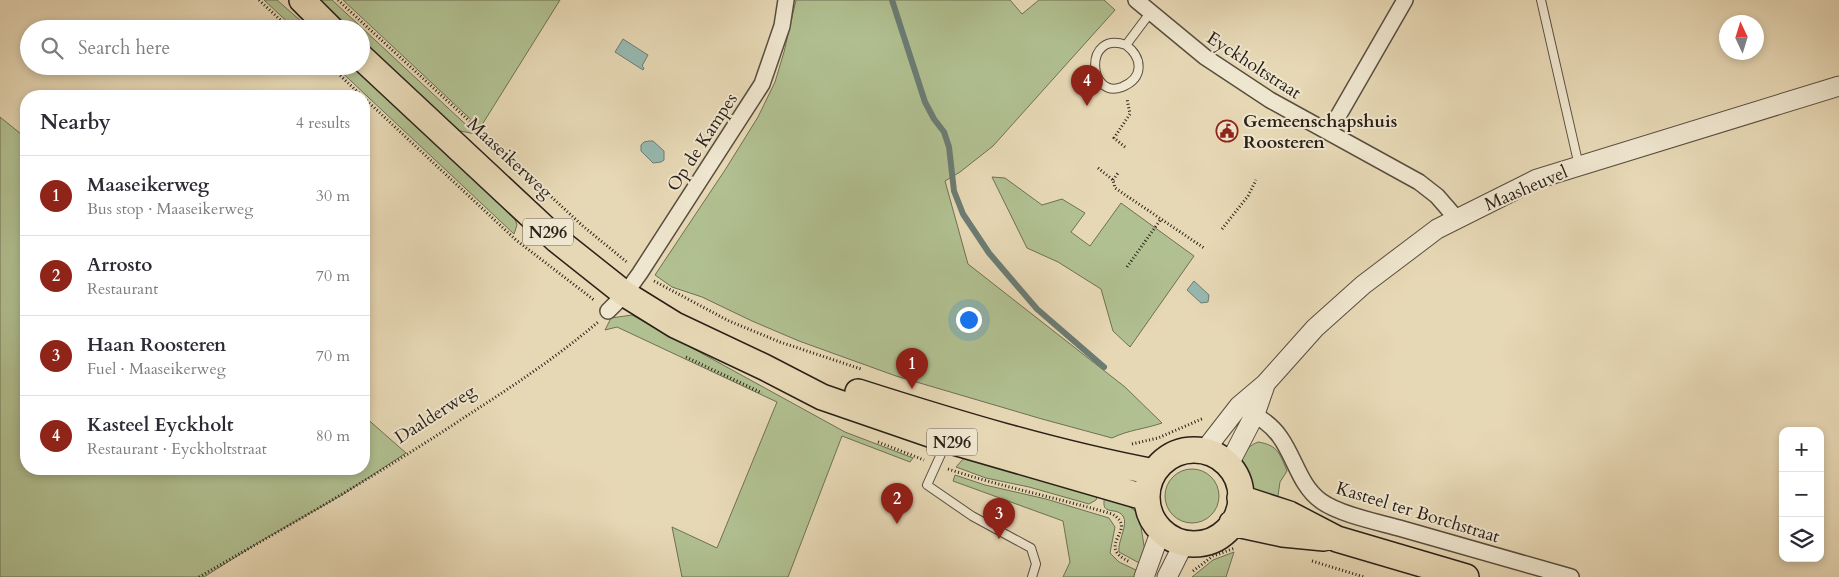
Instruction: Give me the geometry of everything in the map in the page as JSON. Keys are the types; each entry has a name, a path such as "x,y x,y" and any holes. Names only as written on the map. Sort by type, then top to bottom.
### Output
{"main road":[{"path":"302,3 321,20"},
{"name":"Maaseikerweg","path":"370,65 557,240 617,302 675,325 764,367 830,383 950,431 1147,498"},
{"name":"Maaseikerweg","path":"950,431 1154,472"},
{"path":"1189,450 1204,451 1218,457 1228,466 1237,479 1240,498 1238,511 1227,529 1215,539 1198,543 1184,543 1173,539 1161,530 1151,516 1147,498 1148,485 1154,472 1163,461 1189,450"},
{"path":"1240,498 1289,514 1337,539 1466,577"},
{"path":"1232,523 1283,534 1337,539"}],"street":[{"name":"Op de Kampes","path":"617,302 640,273 762,84 782,26 786,0"},
{"name":"Eyckholtstraat","path":"1136,0 1205,57 1270,100 1419,182 1437,196 1457,219"},
{"path":"1329,132 1404,0"},
{"name":"Maasheuvel","path":"1204,451 1247,410 1265,384 1306,338 1352,295 1437,229 1537,179 1839,86"},
{"name":"Maasheuvel","path":"1228,466 1247,410"},
{"name":"Kasteel ter Borchstraat","path":"1247,410 1269,424 1280,436 1308,488 1326,505 1363,518 1571,577"},
{"path":"1139,571 1161,530"},
{"path":"1167,577 1184,543"}],"lane":[{"path":"1541,0 1580,166"},
{"path":"1126,45 1150,13"},
{"path":"1115,43 1126,45 1134,51 1138,60 1138,73 1130,84 1119,88 1106,86 1097,77 1093,64 1098,52 1105,46 1115,43"},
{"path":"950,431 927,485 972,516 1031,548 1036,564 1032,577"}],"path":[{"path":"259,0 280,20"},
{"name":"Maaseikerweg","path":"338,0 360,20"},
{"name":"Maaseikerweg","path":"370,30 584,227 640,273 729,321 780,342 868,371"},
{"path":"340,75 356,90"},
{"path":"1125,86 1130,114 1114,138 1125,147"},
{"path":"370,104 516,240 579,290 617,302"},
{"path":"1098,168 1113,180 1115,188 1204,248"},
{"path":"1113,180 1118,173"},
{"path":"1222,229 1248,196 1256,180"},
{"path":"1127,267 1161,220"},
{"name":"Daalderweg","path":"199,577 308,516 408,455 538,369 597,323 617,302"},
{"path":"1127,444 1150,441 1203,419"},
{"path":"1097,510 1112,514 1119,519 1121,526 1114,550 1119,557 1139,571"},
{"path":"1191,573 1213,556 1240,547"},
{"path":"1311,560 1364,577"}],"green space":[{"path":"264,0 277,0 300,20 285,20"},
{"path":"315,0 332,0 353,20 336,20"},
{"path":"343,0 560,0 480,128 370,25 370,20 364,20"},
{"path":"796,0 1010,0 1022,14 1039,0 1104,0 1115,10 993,146 960,172 945,181 968,264 1125,387 1162,423 1112,438 1042,419 896,376 799,341 702,297 672,287 655,275 758,117 775,82"},
{"path":"370,35 476,134 460,131 370,51"},
{"path":"345,75 362,75 514,216 517,225 514,234 370,99 370,90 361,90"},
{"path":"0,117 20,133 20,475 370,475 370,421 406,453 342,495 261,541 204,577 0,577"},
{"path":"992,177 1005,178 1042,205 1062,199 1085,213 1071,232 1090,246 1121,203 1194,256 1130,347 1113,331 1101,289 1058,262 1027,248"},
{"path":"632,315 845,432 913,458 910,462 842,436 788,577 682,577 672,527 717,548 777,402 617,327 605,330 611,318"},
{"path":"1258,442 1270,445 1277,451 1287,471 1280,482 1277,503 1259,495 1244,475 1242,459 1250,447"},
{"path":"964,458 1100,490 1096,500 1089,504 1029,487 986,478 956,467"},
{"path":"1192,469 1202,471 1211,477 1217,486 1219,496 1217,506 1211,515 1202,521 1192,523 1182,521 1173,515 1167,506 1165,496 1167,486 1173,477 1182,471"},
{"path":"955,475 985,485 1046,499 1109,518 1115,527 1110,553 1119,562 1138,571 1136,577 1063,577 1070,562 1063,521 953,481"},
{"path":"1106,492 1116,496 1139,514 1145,552 1141,564 1119,552 1125,524 1124,519 1120,513 1108,510 1104,506"},
{"path":"1234,552 1226,577 1192,577 1213,560"}],"water":[{"path":"623,39 648,55 642,66 643,70 615,52"},
{"path":"653,141 664,151 664,160 653,163 641,151 641,145"},
{"path":"1194,281 1209,295 1208,302 1201,303 1187,290"}],"waterway":[{"path":"892,0 925,102 944,132 949,147 954,191 963,214 989,253 1037,309 1104,367"}],"place":[{"name":"Kasteel Eyckholt","path":"1087,106"},
{"name":"Gemeenschapshuis Roosteren","path":"1227,131"},
{"name":"Maaseikerweg","path":"912,389"},
{"name":"Arrosto","path":"897,524"},
{"name":"Haan Roosteren","path":"999,539"}]}
